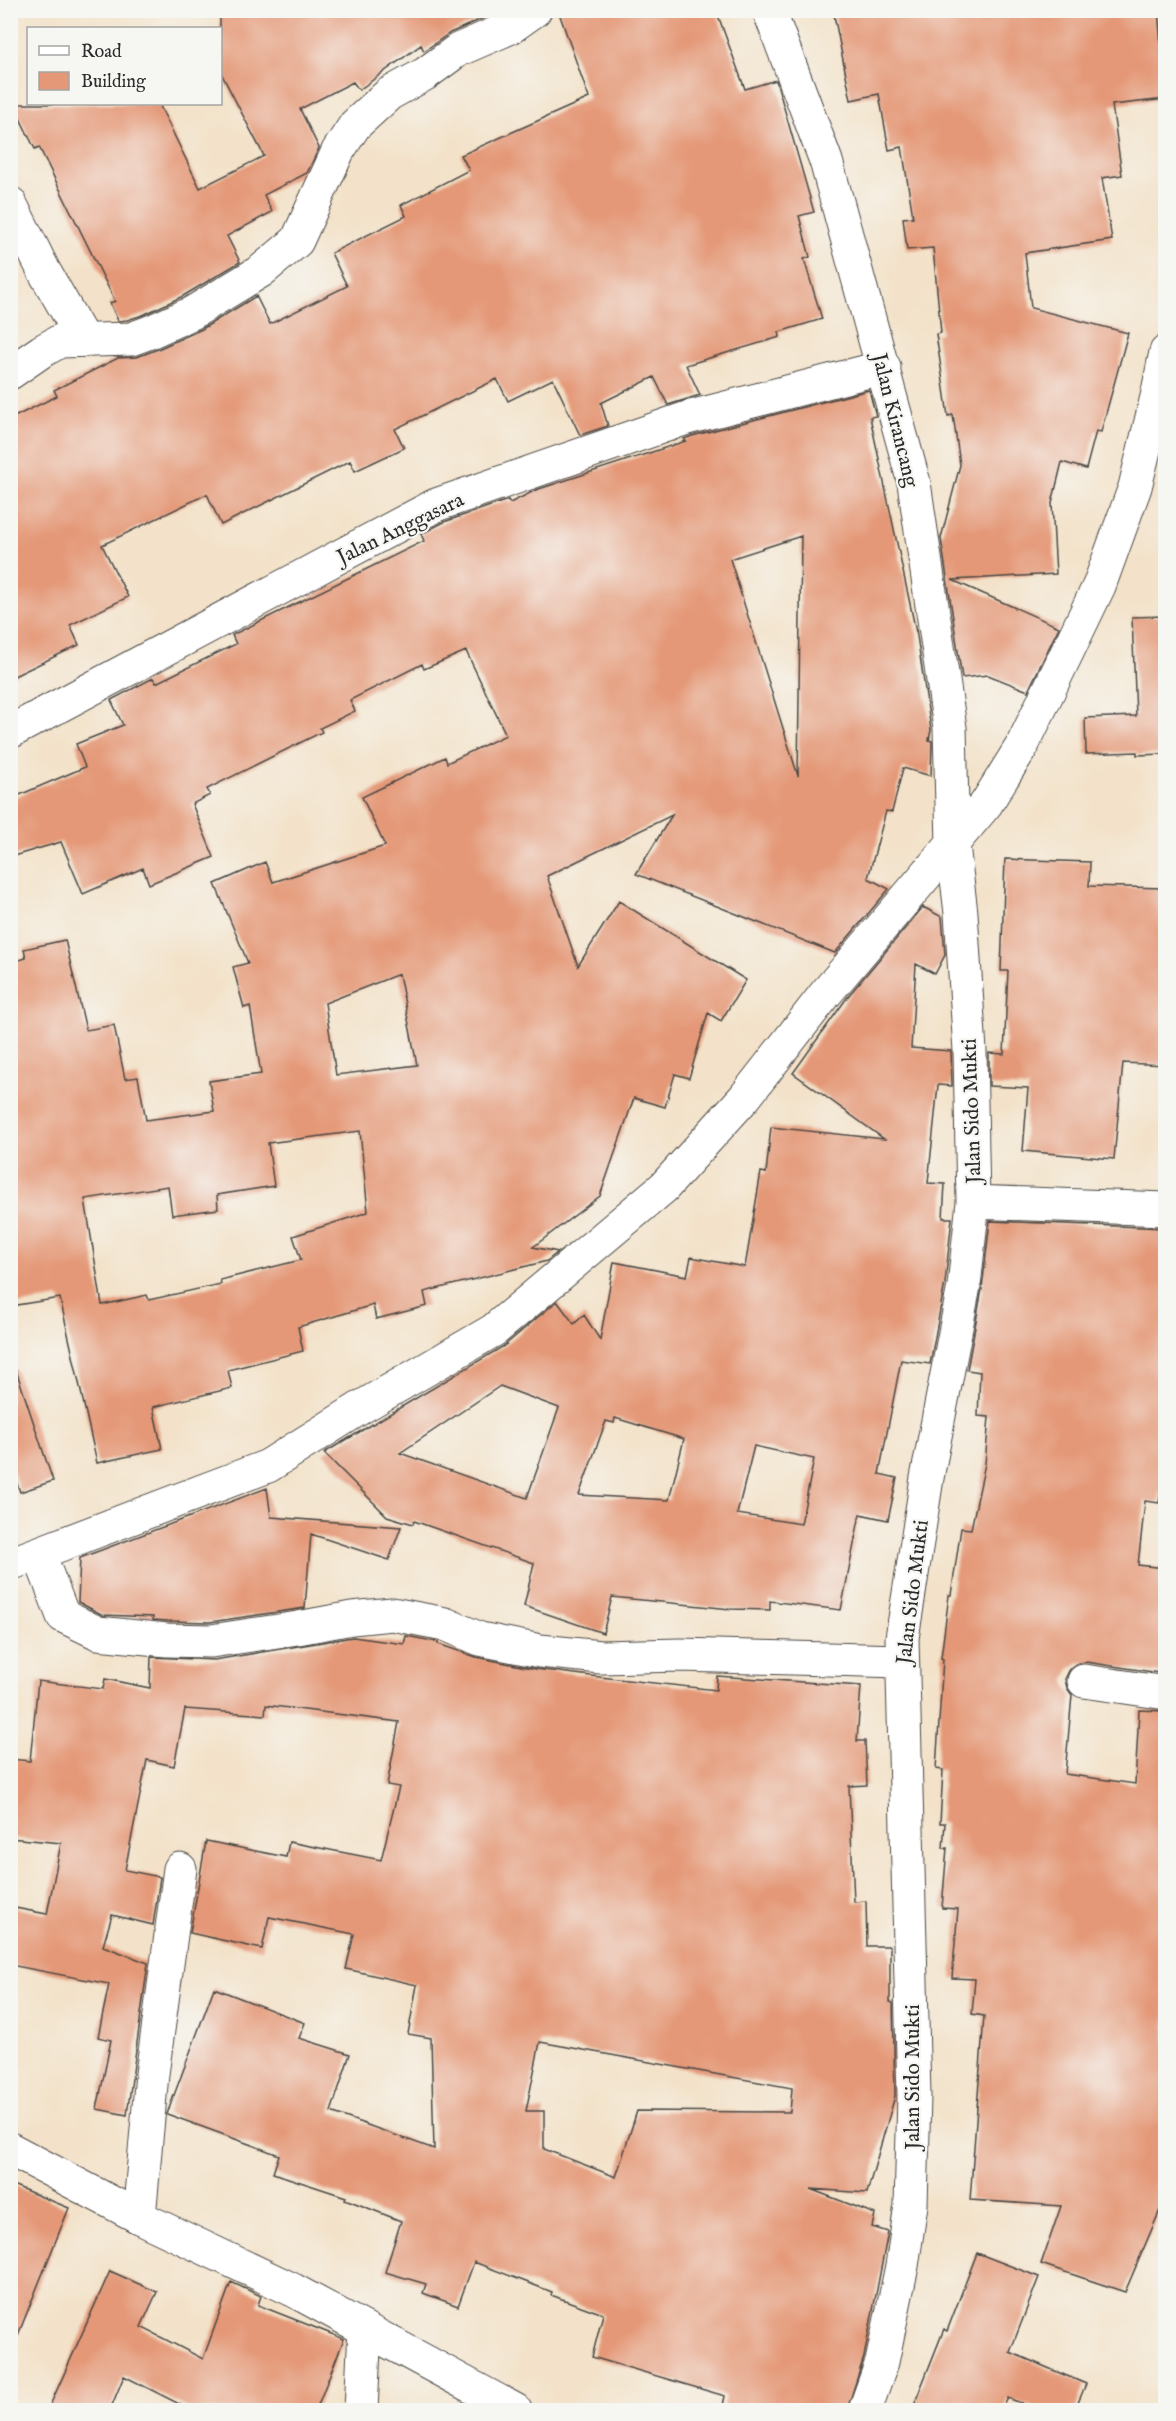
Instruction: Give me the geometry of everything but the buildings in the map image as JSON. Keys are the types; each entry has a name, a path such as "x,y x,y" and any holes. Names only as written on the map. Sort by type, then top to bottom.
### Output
{"street":[{"path":"10,373 60,341 131,339 150,332 192,313 261,271 297,241 338,151 355,125 389,94 425,74 458,50 511,27 535,10"},
{"name":"Jalan Kirancang","path":"769,10 826,161 914,483 950,728 953,845"},
{"path":"10,203 44,271 83,339"},
{"path":"901,1661 680,1655 601,1657 540,1651 480,1639 445,1624 392,1614 352,1618 279,1632 212,1641 167,1640 98,1633 63,1617 25,1559 268,1466 360,1408 494,1330 664,1187 745,1097 826,993 953,845 986,804 1022,746 1100,586 1135,487 1166,352"},
{"name":"Jalan Anggasara","path":"10,732 436,505 687,418 884,367"},
{"name":"Jalan Sido Mukti","path":"865,2410 884,2352 902,2266 910,2205 914,2096 902,1638 927,1478 964,1286 973,1202 970,1052 961,913 953,845"},
{"path":"973,1202 1166,1209"},
{"path":"1084,1681 1166,1693"},
{"path":"139,2217 152,2074 180,1869"},
{"path":"10,2149 139,2217 293,2290 515,2410"},
{"path":"361,2410 365,2329"}]}
